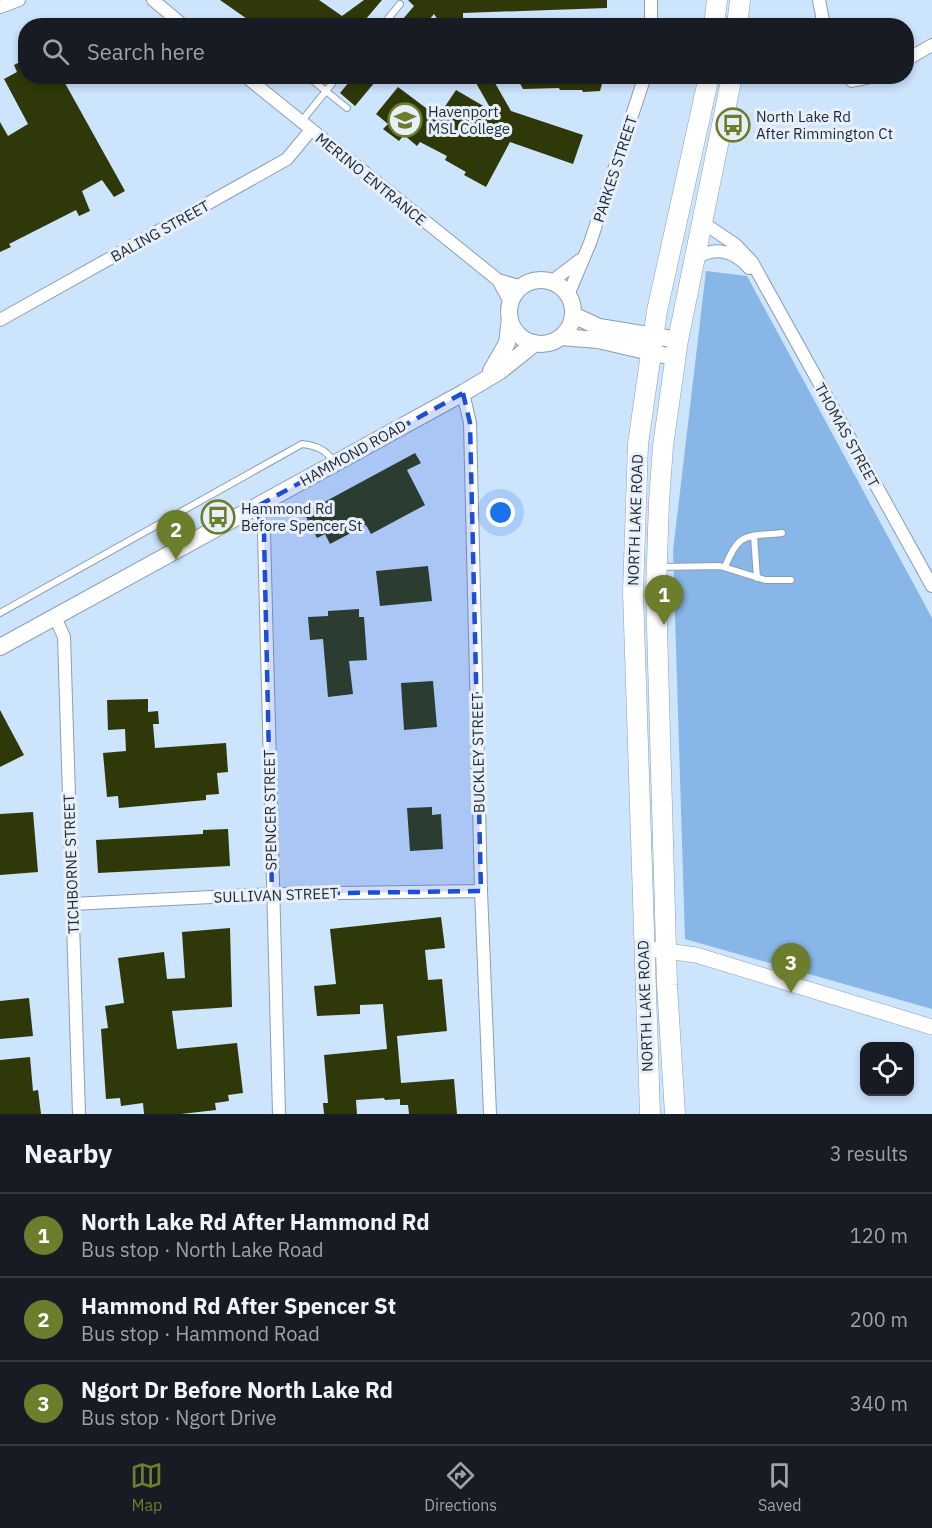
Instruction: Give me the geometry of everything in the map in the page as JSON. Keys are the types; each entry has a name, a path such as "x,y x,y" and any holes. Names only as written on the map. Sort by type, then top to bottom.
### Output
{"main road":[{"path":"715,18 717,0"},
{"path":"738,18 740,0"},
{"name":"NORTH LAKE ROAD","path":"650,1114 643,948 633,561 638,444 652,344 707,84"},
{"name":"NORTH LAKE ROAD","path":"675,1114 666,950 657,567 663,446 677,349 730,84"},
{"path":"531,282 551,282 568,294 573,315 571,323 561,337 549,343 535,343 519,334 510,311 522,287 531,282"},
{"name":"HAMMOND ROAD","path":"484,379 502,357 507,343 510,311"},
{"path":"573,315 600,327 652,344 677,349"},
{"path":"561,337 652,344"},
{"name":"HAMMOND ROAD","path":"0,647 463,393 500,370 535,343"}],"street":[{"path":"0,7 19,0"},
{"path":"153,0 174,18"},
{"path":"651,0 651,18"},
{"path":"819,0 822,18"},
{"path":"914,55 932,45"},
{"name":"MERINO ENTRANCE","path":"255,84 310,131 498,280 522,287"},
{"name":"PARKES STREET","path":"568,294 603,208 642,84"},
{"name":"BALING STREET","path":"0,320 287,159 310,131"},
{"name":"THOMAS STREET","path":"702,222 736,245 752,262 761,283 927,567 932,586"},
{"name":"THOMAS STREET","path":"695,259 704,252 725,251 746,264 761,283"},
{"name":"PARKES STREET","path":"551,282 581,259"},
{"name":"MERINO ENTRANCE","path":"498,280 510,311"},
{"name":"BUCKLEY STREET","path":"463,393 470,423 481,891 490,1114"},
{"name":"SPENCER STREET","path":"256,507 264,533 279,1114"},
{"name":"TICHBORNE STREET","path":"55,617 64,637 79,1114"},
{"name":"SULLIVAN STREET","path":"72,904 272,894 481,891"},
{"path":"643,948 666,950 719,961 932,1027"}],"lane":[{"path":"389,18 400,4"},
{"path":"317,84 347,108"},
{"path":"300,122 332,84"},
{"path":"0,613 302,444 315,445 327,452 335,463"},
{"path":"725,567 734,546 744,538 782,533"},
{"path":"754,536 757,578"},
{"path":"657,567 725,567 765,580 791,580"}],"highlighted area":[{"path":"463,393 470,423 481,891 272,894 264,533 256,507"}],"shaded area":[{"path":"706,271 747,276 932,618 932,1009 685,939 673,551"}],"building":[{"path":"220,0 319,0 342,16 364,0 382,0 367,18 246,18"},
{"path":"408,0 607,0 607,8 463,13 463,18 437,18 434,14 431,18 404,18 414,6"},
{"path":"18,63 18,84 65,84 125,191 114,197 102,180 82,191 90,211 79,216 76,210 9,244 11,247 0,252 0,122 8,136 28,124 4,79 17,72 14,65"},
{"path":"347,84 373,84 355,106 340,93"},
{"path":"477,84 496,84 511,111 583,135 573,164 510,142 486,187 464,175 466,172 445,160 447,156 420,142 417,146 404,135 399,141 383,129 388,124 376,114 398,87 438,117 456,90 492,111"},
{"path":"520,84 602,84 600,91 583,92 582,90 560,90 559,88 523,89"},
{"path":"415,453 421,463 407,470 425,505 371,534 366,525 330,544 325,534 317,538 304,513"},
{"path":"428,566 432,601 380,606 376,571"},
{"path":"359,609 359,617 364,617 367,660 349,661 353,694 328,697 323,639 310,640 308,617 328,616 328,611"},
{"path":"433,681 437,727 404,730 401,683"},
{"path":"148,699 148,712 158,711 159,724 153,724 155,748 226,743 228,772 217,773 219,794 206,795 206,800 119,808 118,796 107,797 103,753 126,751 125,729 108,730 107,700"},
{"path":"0,710 24,755 0,767"},
{"path":"432,807 432,815 441,814 443,849 410,851 407,808"},
{"path":"33,812 38,872 0,875 0,814"},
{"path":"228,829 230,866 98,873 96,840 203,834 203,830"},
{"path":"441,917 445,948 425,950 428,980 442,979 447,1031 397,1036 401,1083 454,1079 457,1114 409,1114 408,1105 400,1105 400,1099 385,1100 384,1098 356,1100 357,1114 324,1114 323,1103 328,1103 324,1055 387,1049 383,1004 360,1005 360,1014 317,1016 314,986 336,984 330,929"},
{"path":"230,928 232,1007 172,1011 177,1049 237,1043 243,1093 228,1095 229,1101 215,1103 216,1110 181,1114 144,1114 143,1103 121,1106 120,1098 106,1099 101,1029 108,1028 105,1006 124,1003 118,958 164,952 167,979 185,978 182,932"},
{"path":"29,998 33,1036 0,1039 0,1001"},
{"path":"30,1057 33,1091 38,1090 41,1114 0,1114 0,1060"}],"place":[{"name":"Havenport MSL College","path":"405,120"},
{"name":"North Lake Rd After Rimmington Ct","path":"733,125"},
{"name":"Hammond Rd Before Spencer St","path":"218,517"},
{"name":"Hammond Rd After Spencer St","path":"176,560"},
{"name":"North Lake Rd After Hammond Rd","path":"664,625"},
{"name":"Ngort Dr Before North Lake Rd","path":"791,993"}]}
